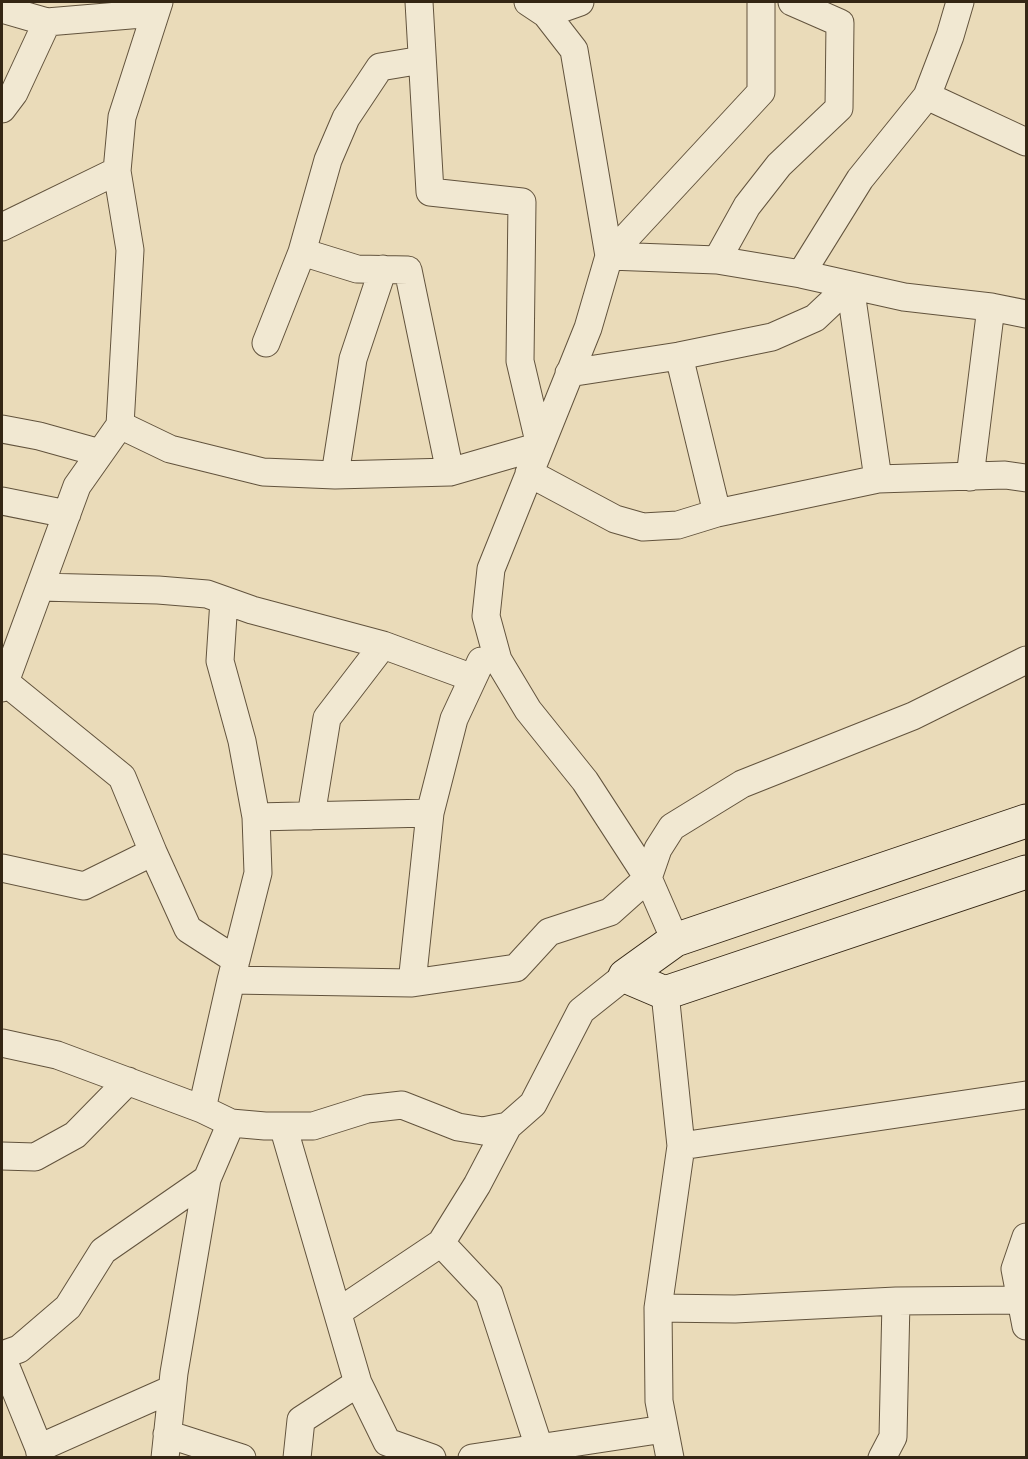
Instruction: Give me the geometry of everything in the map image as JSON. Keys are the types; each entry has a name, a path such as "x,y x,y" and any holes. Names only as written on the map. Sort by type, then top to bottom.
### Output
{"street":[{"path":"419,2 430,192 522,202 520,361 540,446"},
{"path":"537,8 580,2"},
{"path":"609,256 761,92 760,2"},
{"path":"717,260 747,206 780,165 839,108 840,23 792,2"},
{"path":"801,274 860,179 927,96 950,36 960,2"},
{"path":"2,9 47,22 157,7 122,117 117,171 130,250 120,424 77,486 3,685 122,777 188,929 233,970 412,983 516,968 549,932 610,912 648,878 658,849 672,827 742,784 913,716 1026,660"},
{"path":"537,8 574,50 609,256 588,328 491,569 486,616 498,660 528,710 585,781 648,878 675,940"},
{"path":"2,109 14,93 47,22"},
{"path":"267,343 302,252 328,160 346,118 380,67 422,60"},
{"path":"927,96 1026,142"},
{"path":"2,226 117,171"},
{"path":"302,252 357,269 408,270 450,472"},
{"path":"609,256 717,260 801,274 904,297 991,307 1026,314"},
{"path":"335,475 353,359 383,269"},
{"path":"569,373 679,356 772,337 815,318 850,285"},
{"path":"850,285 878,479"},
{"path":"970,477 991,307"},
{"path":"679,356 717,513"},
{"path":"120,424 170,448 263,472 335,475 450,472 540,446"},
{"path":"2,429 39,436 100,453"},
{"path":"529,473 615,519 642,527 678,525 717,513 878,479 1005,475 1026,478"},
{"path":"2,501 67,514"},
{"path":"40,587 158,590 207,594 252,610 383,645 473,678"},
{"path":"202,1109 233,970 258,873 256,817 242,741 220,661 224,600"},
{"path":"412,983 430,813 454,719 492,637"},
{"path":"311,816 327,718 383,645"},
{"path":"256,817 430,813"},
{"path":"338,1312 441,1243 477,1185 508,1126 533,1104 581,1011 675,940 1026,820"},
{"path":"2,868 84,886 153,852"},
{"path":"625,976 665,993 1026,872"},
{"path":"665,993 681,1146 658,1308 659,1401 670,1458"},
{"path":"2,1042 57,1055 202,1109 231,1123 313,1126 367,1109 402,1105 458,1127 483,1131 508,1126"},
{"path":"2,1156 35,1157 75,1135 128,1081"},
{"path":"681,1146 1026,1095"},
{"path":"231,1123 207,1179 172,1389 166,1446 242,1458"},
{"path":"283,1126 358,1383 387,1442 432,1458"},
{"path":"172,1389 40,1453 2,1356 19,1349 68,1307 104,1251 207,1179"},
{"path":"1026,1237 1016,1269 1026,1326"},
{"path":"441,1243 489,1294 539,1447"},
{"path":"658,1308 735,1309 896,1301 1021,1300"},
{"path":"882,1458 893,1437 896,1301"},
{"path":"297,1458 301,1420 358,1383"},
{"path":"472,1458 664,1429"}]}
